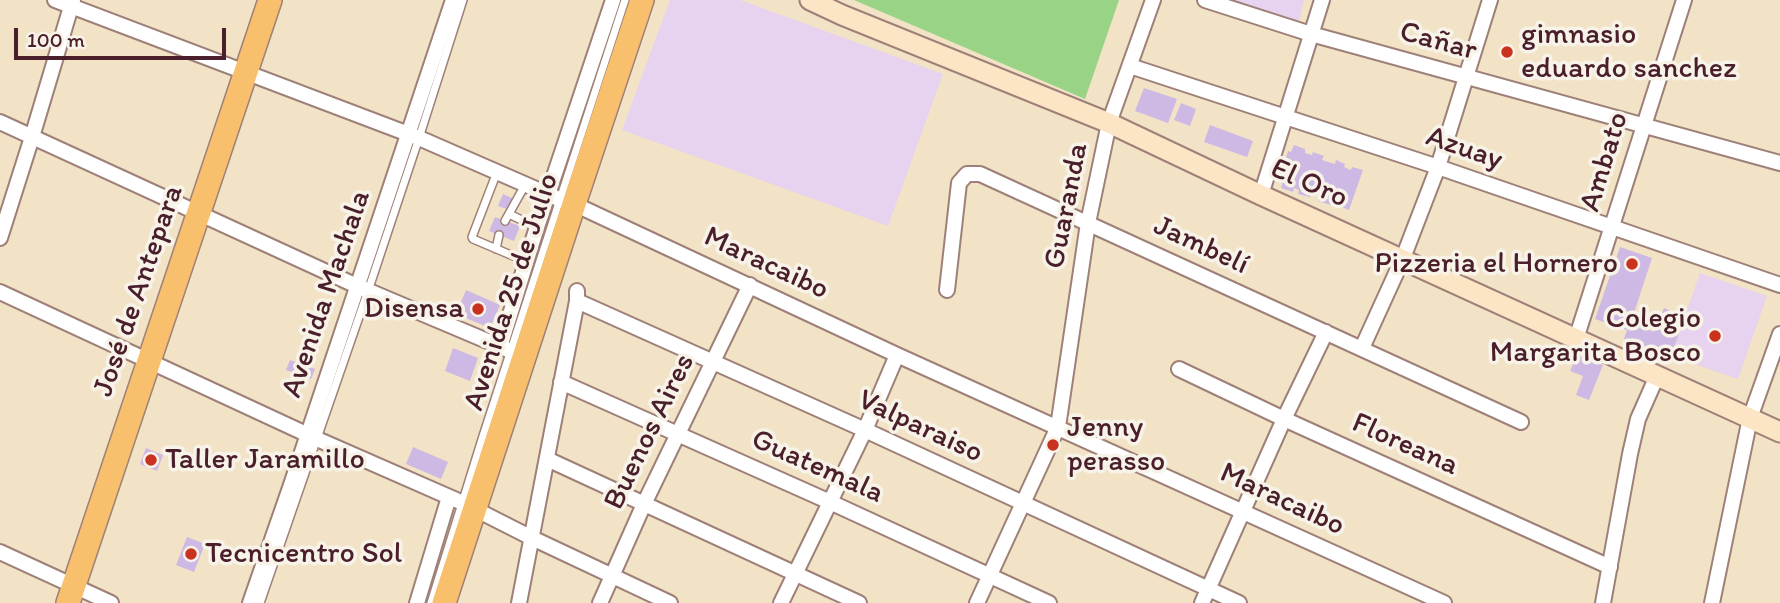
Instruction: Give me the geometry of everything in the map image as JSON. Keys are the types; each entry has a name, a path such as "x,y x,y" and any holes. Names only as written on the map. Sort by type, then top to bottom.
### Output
{"main road":[{"name":"José de Antepara","path":"71,595 270,0"},
{"name":"Avenida 25 de Julio","path":"444,603 512,352 561,199 642,0"}],"street":[{"name":"Maracaibo","path":"55,0 72,3 414,136 561,199 1435,601"},
{"name":"Avenida Machala","path":"250,603 312,437 363,289 414,136 453,0"},
{"name":"Avenida 25 de Julio","path":"512,352 525,261 537,227 561,199 613,0"},
{"name":"El Oro","path":"810,0 1109,123 1780,432"},
{"name":"Guaranda","path":"977,603 1058,427 1088,223 1109,123 1153,0"},
{"name":"Cañar","path":"1205,0 1311,34 1780,163"},
{"path":"1261,195 1322,0"},
{"path":"1362,348 1403,258 1438,167 1490,0"},
{"name":"Ambato","path":"1576,340 1684,0"},
{"path":"0,238 72,3"},
{"name":"Azuay","path":"1130,66 1438,167 1780,285"},
{"path":"0,122 363,289 512,352"},
{"name":"Jambelí","path":"947,290 959,183 967,174 980,174 1521,422"},
{"name":"Buenos Aires","path":"600,603 643,504 750,285"},
{"path":"0,292 312,437 469,506 670,603"},
{"name":"Valparaiso","path":"561,382 577,296 1023,503 1205,596 1239,603"},
{"path":"1205,596 1326,332"},
{"path":"1712,603 1750,418 1780,334"},
{"path":"781,603 865,430 897,355"},
{"name":"Floreana","path":"1179,369 1611,567"},
{"path":"1603,603 1638,419 1657,376"},
{"path":"519,603 561,382"},
{"name":"Guatemala","path":"561,382 1049,603"},
{"path":"547,459 859,603"},
{"path":"417,603 449,497"},
{"path":"0,552 71,595 111,603"}],"lane":[{"name":"Avenida Machala","path":"414,136 463,0"},
{"name":"Avenida 25 de Julio","path":"561,199 625,0"},
{"path":"498,172 472,237 525,261"},
{"path":"526,184 507,217 537,227"},
{"path":"496,249 499,235"},
{"name":"Avenida Machala","path":"260,603 312,437"},
{"name":"Avenida 25 de Julio","path":"431,603 469,506"}],"shaded area":[{"path":"670,0 740,0 943,74 888,226 622,130"},
{"path":"1223,0 1304,0 1298,24"},
{"name":"Colegio Margarita Bosco","path":"1700,273 1767,296 1738,379 1671,356"}],"green space":[{"path":"854,0 1119,0 1085,99"}],"building":[{"path":"1144,88 1177,99 1168,123 1135,111"},
{"path":"1181,103 1196,109 1190,126 1174,120"},
{"path":"1210,125 1253,141 1247,157 1204,142"},
{"path":"1294,145 1305,149 1305,153 1312,155 1313,152 1324,156 1322,160 1335,164 1336,160 1351,170 1352,167 1363,170 1349,210 1333,201 1331,205 1318,201 1320,196 1312,193 1310,197 1298,194 1299,190 1294,188 1293,192 1281,188 1284,177 1280,176 1288,151 1291,152"},
{"path":"503,194 514,199 510,210 498,206"},
{"path":"495,217 520,226 514,241 489,231"},
{"path":"1620,247 1652,258 1631,322 1654,332 1664,308 1685,317 1671,356 1624,339 1627,330 1595,319"},
{"name":"Disensa","path":"466,290 500,305 490,328 456,314"},
{"path":"453,348 478,358 470,381 445,371"},
{"path":"1577,355 1603,365 1589,400 1576,395 1583,376 1570,371"},
{"path":"290,360 315,369 311,379 286,370"},
{"path":"413,447 448,462 441,479 406,464"},
{"name":"Taller Jaramillo","path":"146,448 163,455 157,471 140,464"},
{"name":"Tecnicentro Sol","path":"187,537 205,544 194,572 176,565"}],"place":[{"name":"gimnasio eduardo sanchez","path":"1507,52"},
{"name":"Pizzeria el Hornero","path":"1632,264"},
{"name":"Disensa","path":"478,309"},
{"name":"Colegio Margarita Bosco","path":"1715,336"},
{"name":"Jenny perasso","path":"1053,445"},
{"name":"Taller Jaramillo","path":"151,460"},
{"name":"Tecnicentro Sol","path":"191,554"}]}
